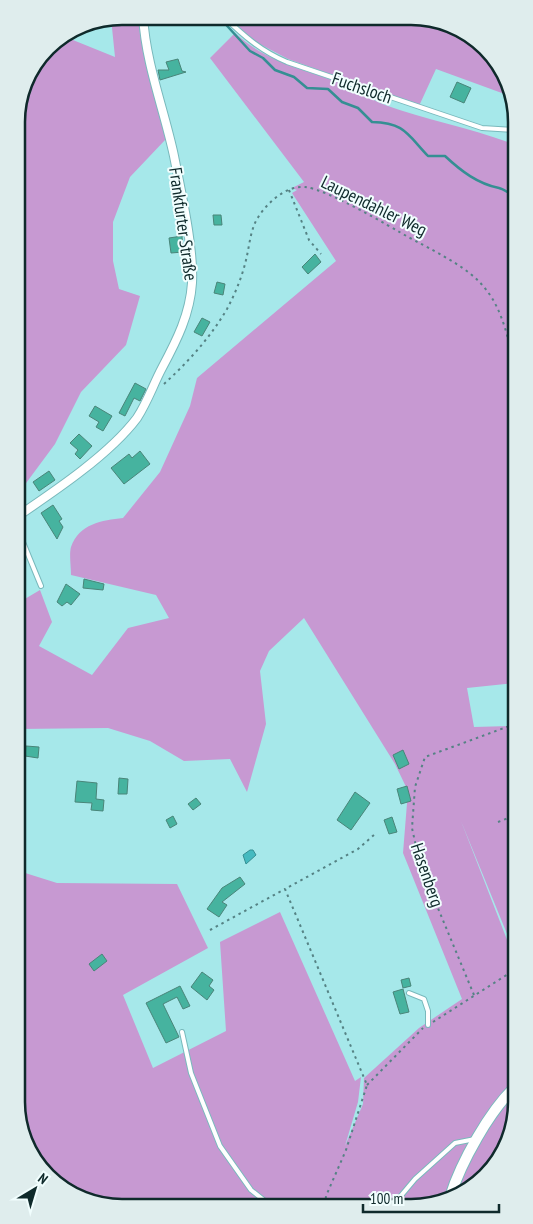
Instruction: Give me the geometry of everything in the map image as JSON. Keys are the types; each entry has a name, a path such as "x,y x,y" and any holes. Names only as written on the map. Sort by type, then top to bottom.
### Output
{"street":[{"name":"Frankfurter Straße","path":"25,511 85,468 130,427 151,396 186,316 192,272 174,155 147,56 144,25"},
{"path":"454,1189 477,1139 508,1093"}],"lane":[{"name":"Fuchsloch","path":"232,25 249,41 266,53 286,62 482,128 508,130"},
{"path":"25,547 41,586"},
{"path":"409,993 424,999 428,1010 428,1025"},
{"path":"182,1032 191,1073 220,1146 251,1190 262,1199"},
{"path":"398,1199 415,1179 455,1143 477,1139"}],"path":[{"name":"Laupendahler Weg","path":"289,190 302,187 320,192 437,252 474,274 490,292 508,340"},
{"path":"151,396 186,364 218,324 241,278 255,224 273,201 289,190 309,240 321,254"},
{"name":"Hasenberg","path":"474,994 420,865 412,828 415,787 425,757 508,727"},
{"path":"498,822 508,818"},
{"path":"210,930 358,850 375,834"},
{"path":"285,889 367,1085"},
{"path":"326,1199 346,1150 367,1085 428,1025 508,974"}],"shaded area":[{"path":"139,25 140,35 166,139 130,177 113,222 113,261 119,289 140,296 126,345 81,392 55,444 25,485 25,115 28,97 41,68 53,53 71,39 115,57 112,26"},
{"path":"237,25 418,25 430,27 454,35 480,53 495,73 504,94 436,69 419,106 288,59 250,39"},
{"path":"235,33 248,44 275,59 348,86 375,101 508,142 508,684 467,688 474,727 508,726 508,936 461,821 508,942 508,1109 505,1127 492,1156 475,1175 454,1189 436,1196 411,1199 115,1199 103,1197 79,1189 60,1177 60,1164 47,1164 35,1145 28,1127 25,1102 25,873 57,883 177,884 208,948 123,995 153,1068 226,1031 220,942 280,912 355,1081 361,1077 358,1102 345,1146 363,1104 364,1078 419,1028 462,999 403,853 408,791 395,764 304,618 269,651 260,671 266,724 247,792 230,759 184,761 150,741 108,728 25,729 25,599 40,590 52,622 39,646 92,675 128,628 169,618 156,595 71,575 71,547 75,539 85,528 99,522 123,518 160,472 190,406 197,378 336,261 292,193 297,190 292,188 304,182 210,58"},
{"path":"253,850 256,855 246,864 243,855"}],"building":[{"path":"178,59 182,71 186,72 160,80 158,70 169,70 166,62"},
{"path":"457,82 471,88 464,103 450,97"},
{"path":"213,215 221,215 222,225 214,225"},
{"path":"182,236 183,252 171,253 169,238"},
{"path":"315,254 321,262 308,274 302,267"},
{"path":"217,282 225,284 223,295 214,293"},
{"path":"202,318 210,322 202,336 194,332"},
{"path":"135,383 146,389 140,401 134,398 125,416 119,413"},
{"path":"95,406 112,416 103,431 96,427 99,422 89,416"},
{"path":"79,434 92,446 80,459 75,454 78,450 70,443"},
{"path":"140,451 150,464 124,484 111,468 129,454 132,458"},
{"path":"49,471 55,480 39,491 33,482"},
{"path":"53,505 62,519 59,521 63,527 57,539 41,513"},
{"path":"84,579 104,584 103,590 83,588"},
{"path":"66,584 80,594 71,605 67,602 62,606 57,602"},
{"path":"26,746 39,747 38,758 25,756"},
{"path":"403,750 409,764 399,769 393,755"},
{"path":"119,778 128,779 127,794 118,794"},
{"path":"77,781 97,783 96,799 104,800 103,811 91,810 92,803 75,802"},
{"path":"407,786 411,801 401,804 397,789"},
{"path":"355,792 370,803 351,830 337,820"},
{"path":"196,798 201,804 193,810 188,804"},
{"path":"173,816 177,824 170,828 166,820"},
{"path":"392,817 397,832 389,834 384,820"},
{"path":"240,877 245,884 222,902 227,905 219,917 207,909 222,888"},
{"path":"102,954 107,961 94,971 89,964"},
{"path":"202,972 213,980 209,986 214,990 207,1000 191,987"},
{"path":"409,978 411,986 403,988 401,980"},
{"path":"180,986 190,1006 183,1009 177,997 163,1004 179,1037 166,1043 146,1003"},
{"path":"403,989 409,1012 400,1014 393,992"}],"waterway":[{"path":"226,25 250,51 263,58 275,70 294,77 307,88 328,89 342,102 358,108 372,122 399,127 428,156 445,156 477,180 508,193"}]}
